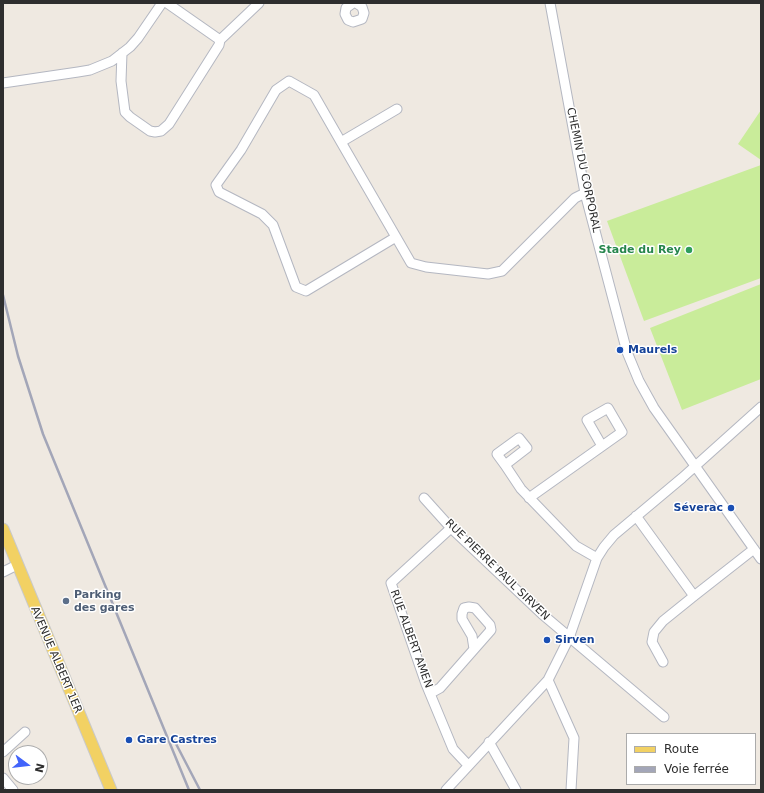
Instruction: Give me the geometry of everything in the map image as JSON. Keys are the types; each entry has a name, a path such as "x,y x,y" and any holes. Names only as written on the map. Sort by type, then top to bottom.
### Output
{"main road":[{"name":"AVENUE ALBERT 1ER","path":"3,529 111,790"}],"street":[{"path":"3,83 90,70 112,61 138,38 162,3"},
{"path":"167,3 220,40"},
{"path":"122,53 121,81 125,112 130,117 155,132 161,131 169,124 219,45 220,40 259,3"},
{"name":"CHEMIN DU CORPORAL","path":"550,3 585,193 620,330 633,366 654,408 694,467 761,559"},
{"path":"396,237 306,291 296,287 273,225 262,214 218,192 216,185 241,150 276,90 289,81 314,95 341,142 396,237 411,263 426,267 488,274 502,271 578,196 585,193"},
{"path":"341,142 397,109"},
{"path":"446,790 548,680 569,638 597,558 614,535 761,408"},
{"path":"529,498 602,446"},
{"path":"505,465 529,498 576,546 597,558"},
{"name":"RUE PIERRE PAUL SIRVEN","path":"424,498 451,528 569,638 664,717"},
{"path":"636,516 694,596"},
{"name":"RUE ALBERT AMEN","path":"451,528 391,584 453,749 468,765"},
{"path":"663,662 652,642 654,632 663,621 754,549"},
{"path":"3,572 17,565"},
{"path":"431,693 440,688 474,649"},
{"path":"548,680 574,738 571,790"},
{"path":"3,752 25,732"},
{"path":"489,742 516,790"},
{"path":"3,778 13,790"}],"green space":[{"path":"761,110 761,160 738,144"},
{"name":"Stade du Rey","path":"761,165 761,278 644,321 607,221"},
{"path":"761,284 761,379 682,410 650,328"}],"railway":[{"path":"3,295 18,356 43,434 189,790"},
{"path":"174,740 200,790"}],"place":[{"name":"Stade du Rey","path":"689,250"},
{"name":"Maurels","path":"620,350"},
{"name":"Séverac","path":"731,508"},
{"name":"Parking des gares","path":"66,601"},
{"name":"Sirven","path":"547,640"},
{"name":"Gare Castres","path":"129,740"}]}
